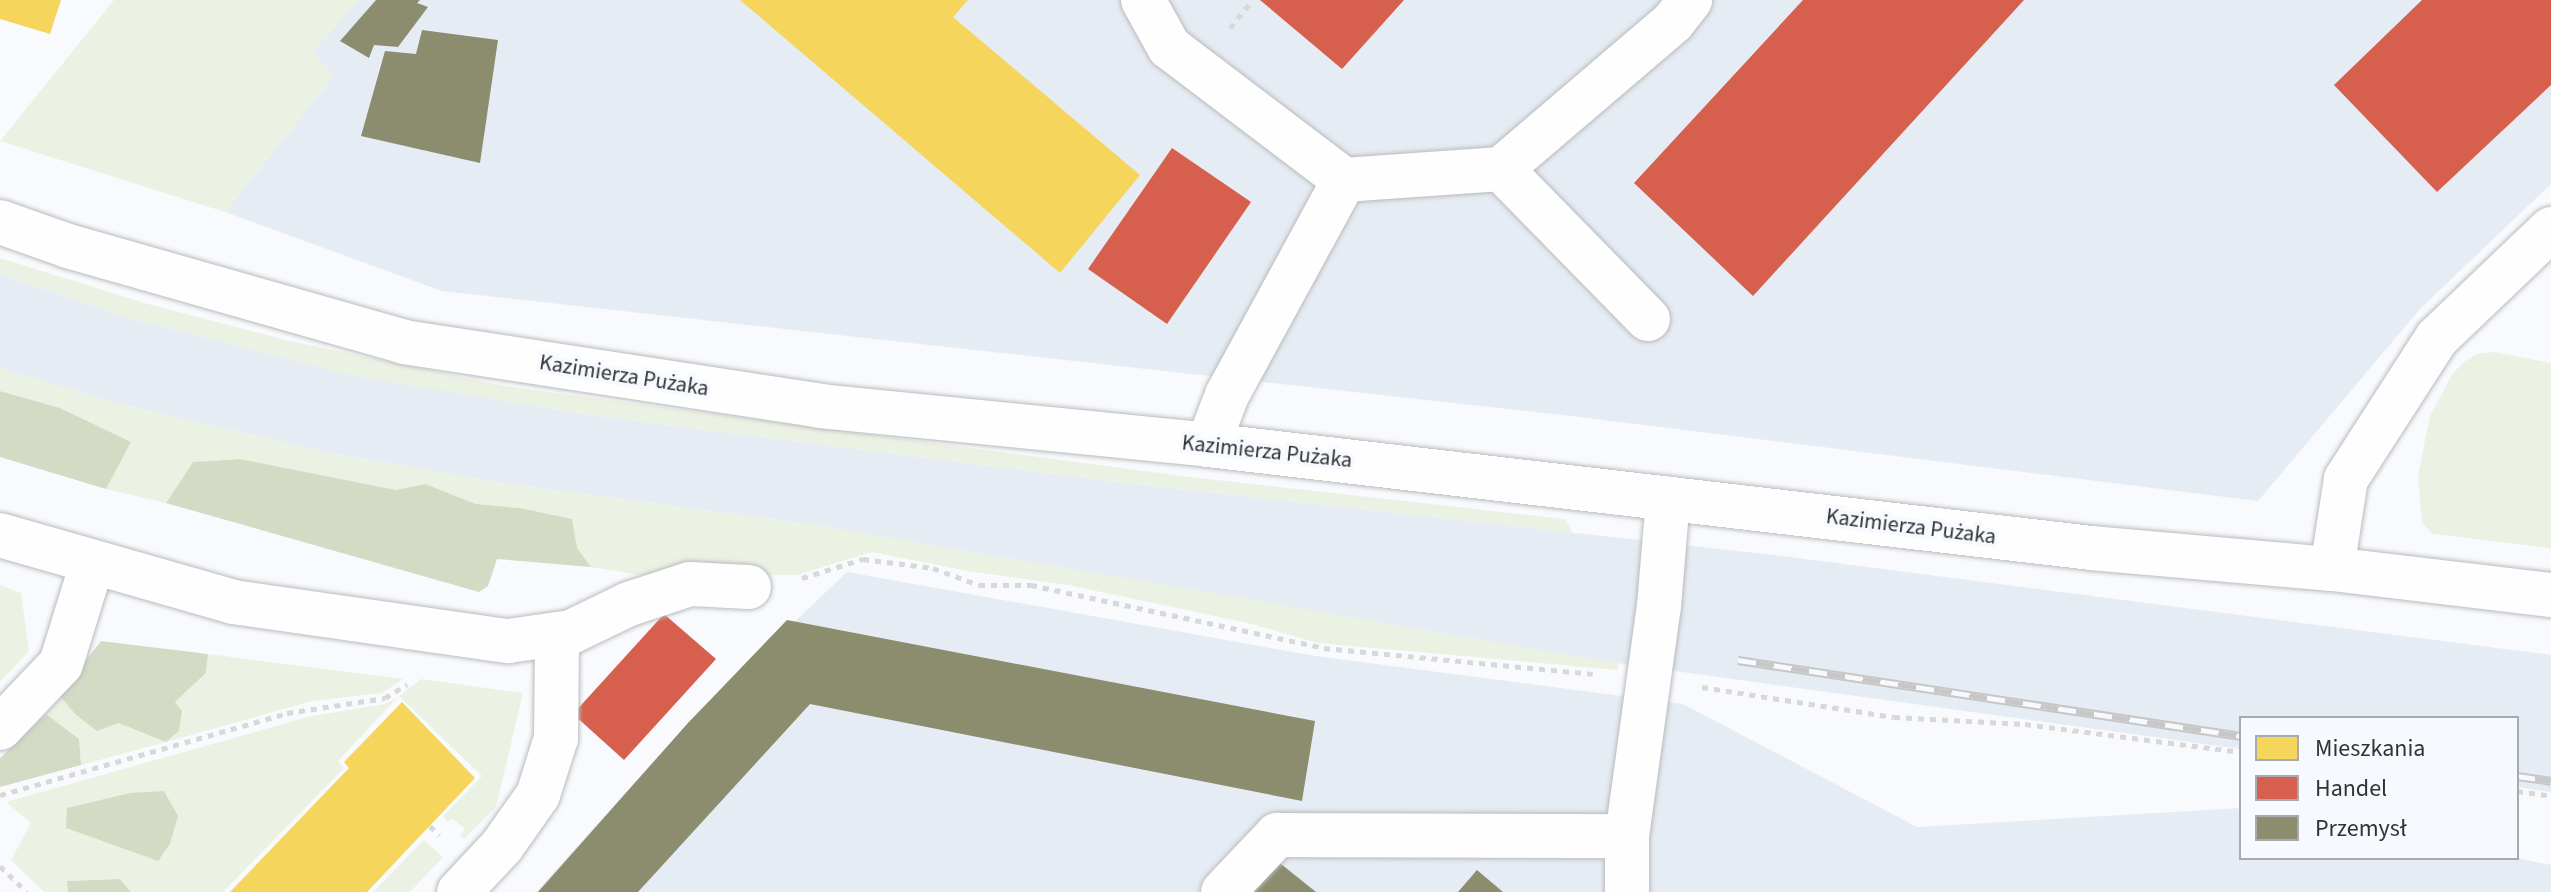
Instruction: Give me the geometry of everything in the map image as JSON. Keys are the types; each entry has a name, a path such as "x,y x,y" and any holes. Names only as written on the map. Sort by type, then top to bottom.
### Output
{"street":[{"path":"1143,0 1169,47 1344,180 1501,169 1673,22 1690,0"},
{"path":"1501,169 1648,319"},
{"path":"1208,445 1227,395 1344,180"},
{"name":"Kazimierza Pużaka","path":"0,222 68,246 404,342 820,406 1208,445 2091,548 2332,569 2551,595"},
{"path":"2332,569 2346,479 2437,338 2551,229"},
{"path":"1627,892 1627,836 1659,606 1668,498"},
{"path":"0,535 92,564 233,602 508,641 571,632 629,604 690,584 749,587"},
{"path":"0,728 61,664 92,564"},
{"path":"459,892 502,846 538,795 556,738 557,634"},
{"path":"1223,892 1277,835 1627,836"}],"path":[{"path":"1222,38 1253,0"},
{"path":"749,587 836,570 863,559 933,568 979,585 1031,585 1324,648 1648,678 1894,717 2025,724 2239,752"},
{"path":"0,795 287,713 385,698 412,677"},
{"path":"2519,791 2551,796"},
{"path":"0,866 27,892"}],"shaded area":[{"path":"359,0 2551,0 2551,184 2420,309 2258,501 1571,416 442,291 225,212 334,76 312,52"},
{"path":"0,274 126,317 349,374 597,416 1126,483 1782,556 2551,655 2551,792 2519,787 2519,716 2239,716 2239,749 1595,660 809,524 501,483 330,453 115,403 0,368"},
{"path":"847,572 1315,656 1683,704 1917,827 2239,808 2239,860 2519,858 2551,865 2551,892 536,892 688,723"}],"green space":[{"path":"114,0 359,0 312,52 334,76 225,212 0,141"},
{"path":"0,258 148,304 290,341 505,386 1190,477 1565,519 1573,533 1126,483 597,416 349,375 126,317 0,274"},
{"path":"2495,352 2551,363 2551,548 2433,534 2422,523 2418,475 2430,416 2453,373 2464,362 2477,354"},
{"path":"0,368 115,403 330,453 501,483 809,524 1618,663 1618,670 1318,643 1248,623 1068,585 967,571 872,552 797,575 641,575 591,567 577,548 520,508 476,504 425,484 397,490 240,459 193,462 166,503 106,489 130,442 60,408 0,391"},
{"path":"0,391 60,408 131,442 106,489 0,457"},
{"path":"240,459 396,490 425,484 476,504 520,508 572,519 577,548 591,567 497,559 488,586 479,592 166,503 193,462"},
{"path":"0,585 21,593 29,651 0,682"},
{"path":"101,641 208,654 206,673 175,702 182,711 179,731 166,742 118,723 97,731 75,714 59,695"},
{"path":"208,654 403,679 382,693 312,701 166,742 179,731 182,711 175,702 206,673"},
{"path":"421,679 523,693 496,807 464,839 460,835 465,829 453,819 448,822 443,816 482,776 399,696"},
{"path":"59,695 75,714 117,723 166,742 81,765 79,739 46,714"},
{"path":"397,698 338,761 344,768 223,892 131,892 119,879 67,881 68,892 44,892 11,860 31,823 6,802 312,716 385,704"},
{"path":"46,714 79,739 81,765 0,787 0,758"},
{"path":"164,791 178,816 170,844 158,861 66,828 67,808 130,793"},
{"path":"424,840 443,857 410,892 373,892"},
{"path":"120,879 131,892 68,892 67,881"}],"building: Mieszkania":[{"path":"0,0 61,0 50,34 0,19"},
{"path":"740,0 968,0 953,17 1140,175 1060,273"},
{"path":"402,702 475,778 367,892 230,892 349,768 344,762"}],"building: Handel":[{"path":"1260,0 1404,0 1342,69"},
{"path":"1803,0 2024,0 1753,296 1634,183"},
{"path":"2422,0 2551,0 2551,85 2437,192 2334,85"},
{"path":"1172,148 1251,202 1167,324 1088,269"},
{"path":"664,614 716,659 624,760 573,714"}],"building: Przemysł":[{"path":"376,0 420,0 417,3 428,7 398,47 374,45 369,58 340,41"},
{"path":"422,30 498,40 480,163 361,136 385,51 416,54"},
{"path":"787,620 1315,721 1302,801 810,704 638,892 538,892 688,723"},
{"path":"1276,860 1316,892 1248,892"},
{"path":"1477,870 1503,892 1458,892"}],"railway":[{"path":"1738,660 2239,736"},
{"path":"2519,776 2551,781"}]}
